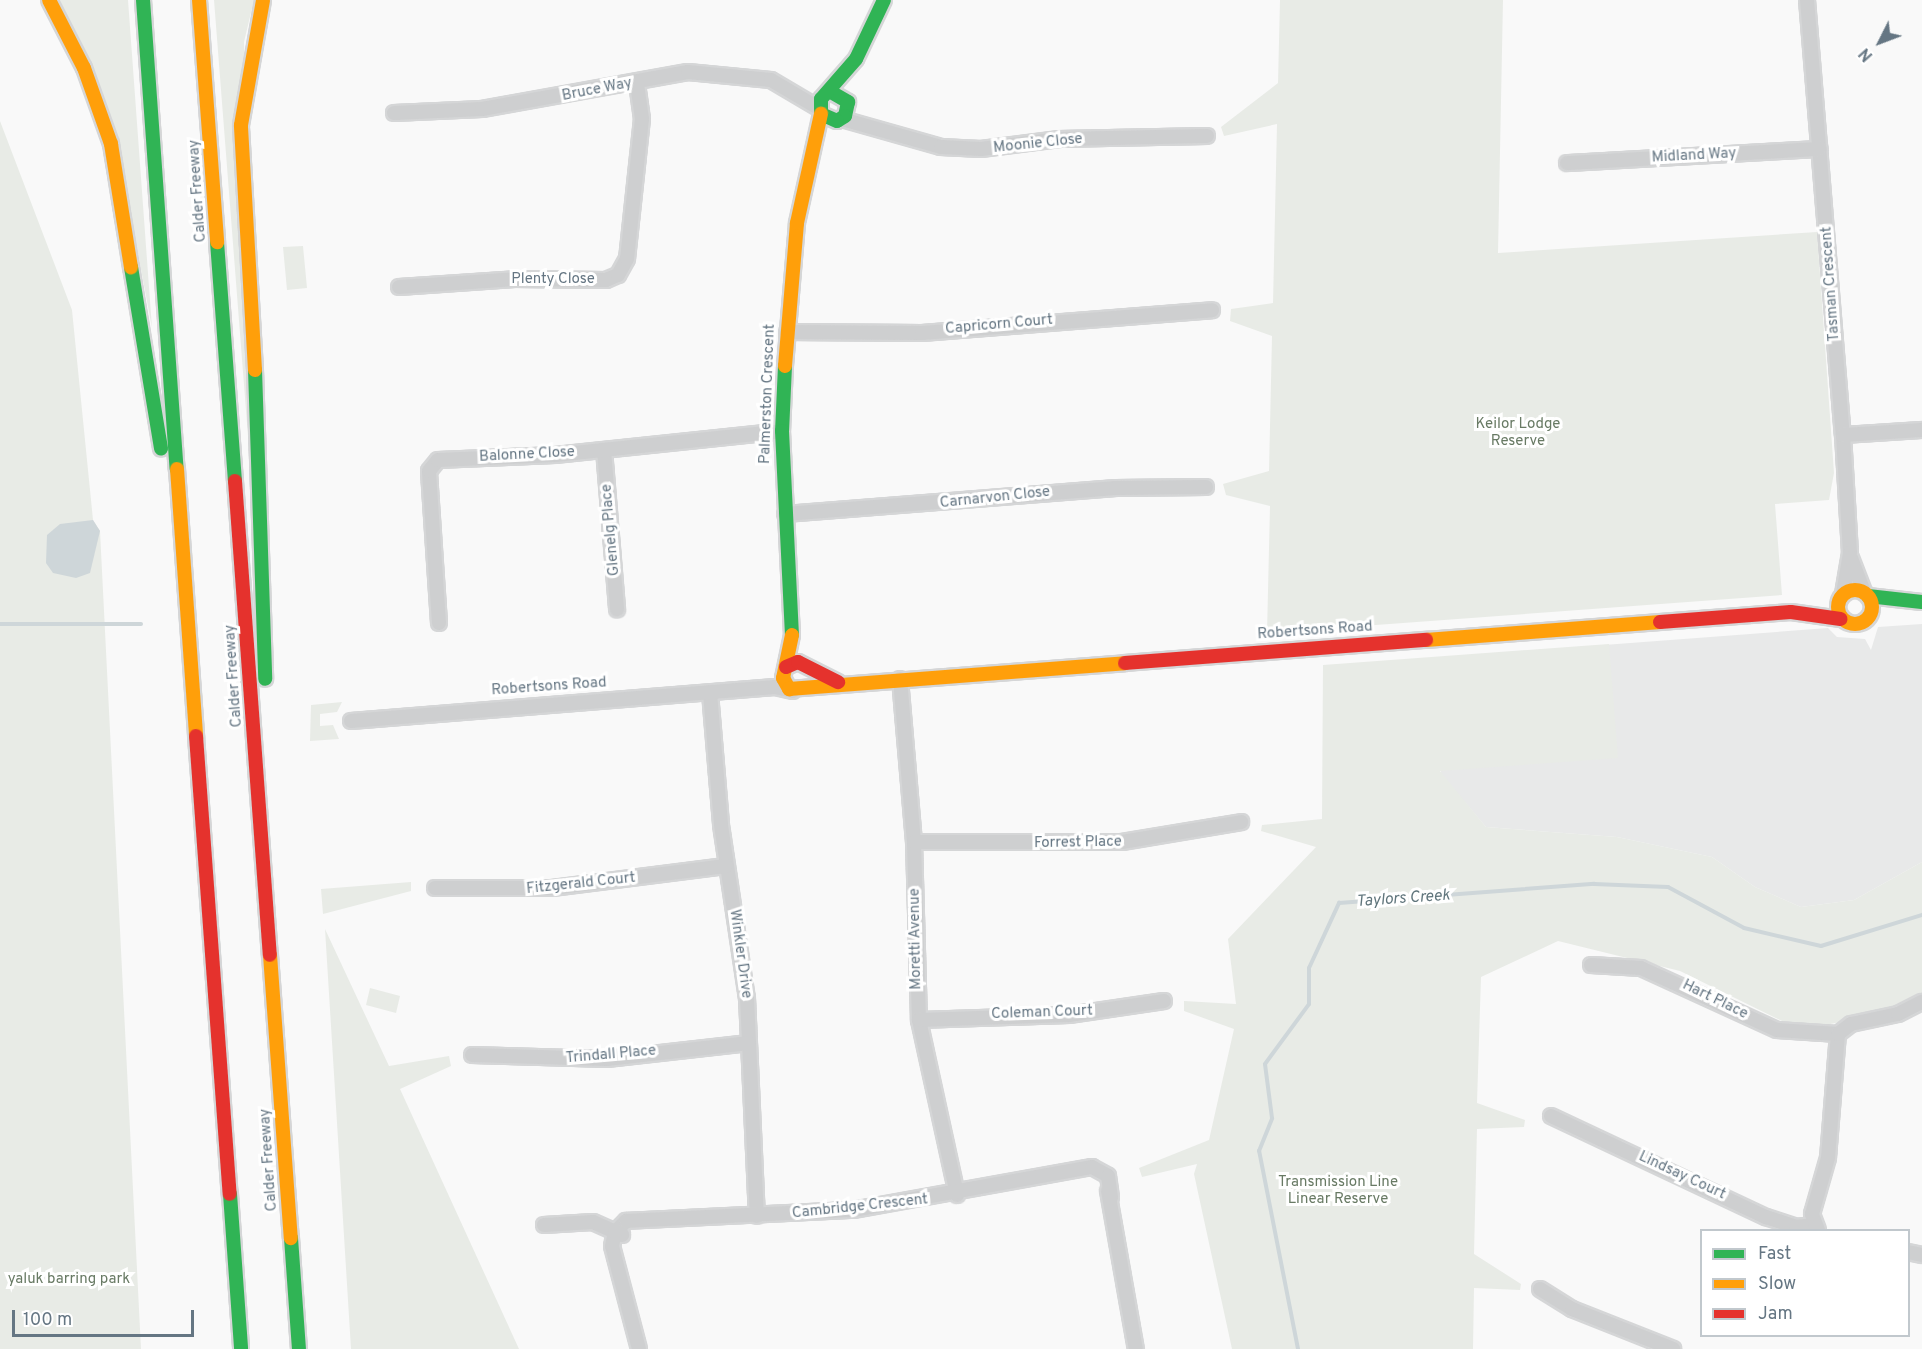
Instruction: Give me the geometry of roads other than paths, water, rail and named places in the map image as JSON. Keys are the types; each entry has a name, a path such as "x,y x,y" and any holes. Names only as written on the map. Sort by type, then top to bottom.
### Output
{"main road":[{"path":"49,0 93,90 118,174 189,641"},
{"path":"143,0 241,1349"},
{"name":"Calder Freeway","path":"199,0 299,1349"},
{"path":"263,0 244,91 241,164 265,557 277,1038"},
{"path":"856,59 847,100 830,93 856,59 884,0"},
{"name":"Palmerston Crescent","path":"785,669 793,632 784,514 782,431 792,254 813,159 820,111 830,93"},
{"name":"Palmerston Crescent","path":"813,159 839,120 847,100"},
{"path":"820,111 839,120"},
{"path":"1866,594 1918,602 1869,616 1866,594"},
{"name":"Robertsons Road","path":"1791,612 1842,596 1866,594"},
{"path":"1841,619 1842,596"},
{"name":"Robertsons Road","path":"800,689 842,683 1791,612 1841,619 1856,624 1869,616"},
{"name":"Palmerston Crescent","path":"793,632 806,666"},
{"path":"806,666 800,689 784,682 785,669 806,666"},
{"name":"Robertsons Road","path":"806,666 842,683"}],"street":[{"name":"Tasman Crescent","path":"1809,5 1843,435 1850,554 1842,596"},
{"name":"Bruce Way","path":"394,112 482,109 688,72 741,75 798,92 830,93"},
{"name":"Plenty Close","path":"399,287 515,279 606,280 618,275 627,259 642,119 637,82"},
{"name":"Bruce Way","path":"798,92 820,111"},
{"name":"Moonie Close","path":"847,100 874,124"},
{"name":"Moonie Close","path":"839,120 874,124 941,147 981,149 1059,140 1207,136"},
{"name":"Midland Way","path":"1567,163 1820,149"},
{"name":"Capricorn Court","path":"787,332 922,333 1212,310"},
{"path":"1843,435 1922,430"},
{"name":"Balonne Close","path":"439,623 429,471 434,463 604,450 782,431"},
{"name":"Glenelg Place","path":"604,450 617,609"},
{"name":"Carnarvon Close","path":"784,514 1116,488 1206,487"},
{"name":"Tasman Crescent","path":"1850,554 1866,594"},
{"path":"749,690 785,669"},
{"name":"Moretti Avenue","path":"900,679 914,842 919,1020 957,1195"},
{"name":"Robertsons Road","path":"351,721 749,690 800,689"},
{"name":"Winkler Drive","path":"710,693 726,866 749,1043 757,1216"},
{"name":"Forrest Place","path":"914,842 1122,842 1241,822"},
{"name":"Fitzgerald Court","path":"435,888 552,888 726,866"},
{"name":"Hart Place","path":"1591,965 1624,965 1659,974 1778,1030 1838,1034"},
{"name":"Coleman Court","path":"919,1020 1069,1015 1164,1001"},
{"path":"1817,1228 1812,1210 1828,1158 1838,1091 1838,1034 1851,1024 1898,1014 1922,1002"},
{"name":"Trindall Place","path":"472,1055 606,1059 749,1043"},
{"name":"Lindsay Court","path":"1551,1116 1766,1217 1796,1227 1817,1228"},
{"name":"Cambridge Crescent","path":"618,1233 649,1222 757,1216 957,1195 1068,1173 1099,1174 1111,1198 1136,1349"},
{"path":"544,1225 593,1222 618,1233 617,1264 639,1349"},
{"path":"1540,1289 1572,1310 1673,1349"}],"waterway":[{"path":"0,624 141,624"},
{"name":"Taylors Creek","path":"1298,1349 1259,1151 1272,1118 1265,1064 1309,1004 1309,968 1339,903 1594,884 1668,887 1744,928 1821,946 1922,915"}],"park label":[{"name":"Keilor Lodge Reserve","path":"1518,432"},
{"name":"Transmission Line Linear Reserve","path":"1338,1190"},
{"name":"yaluk barring park","path":"69,1280"}]}
